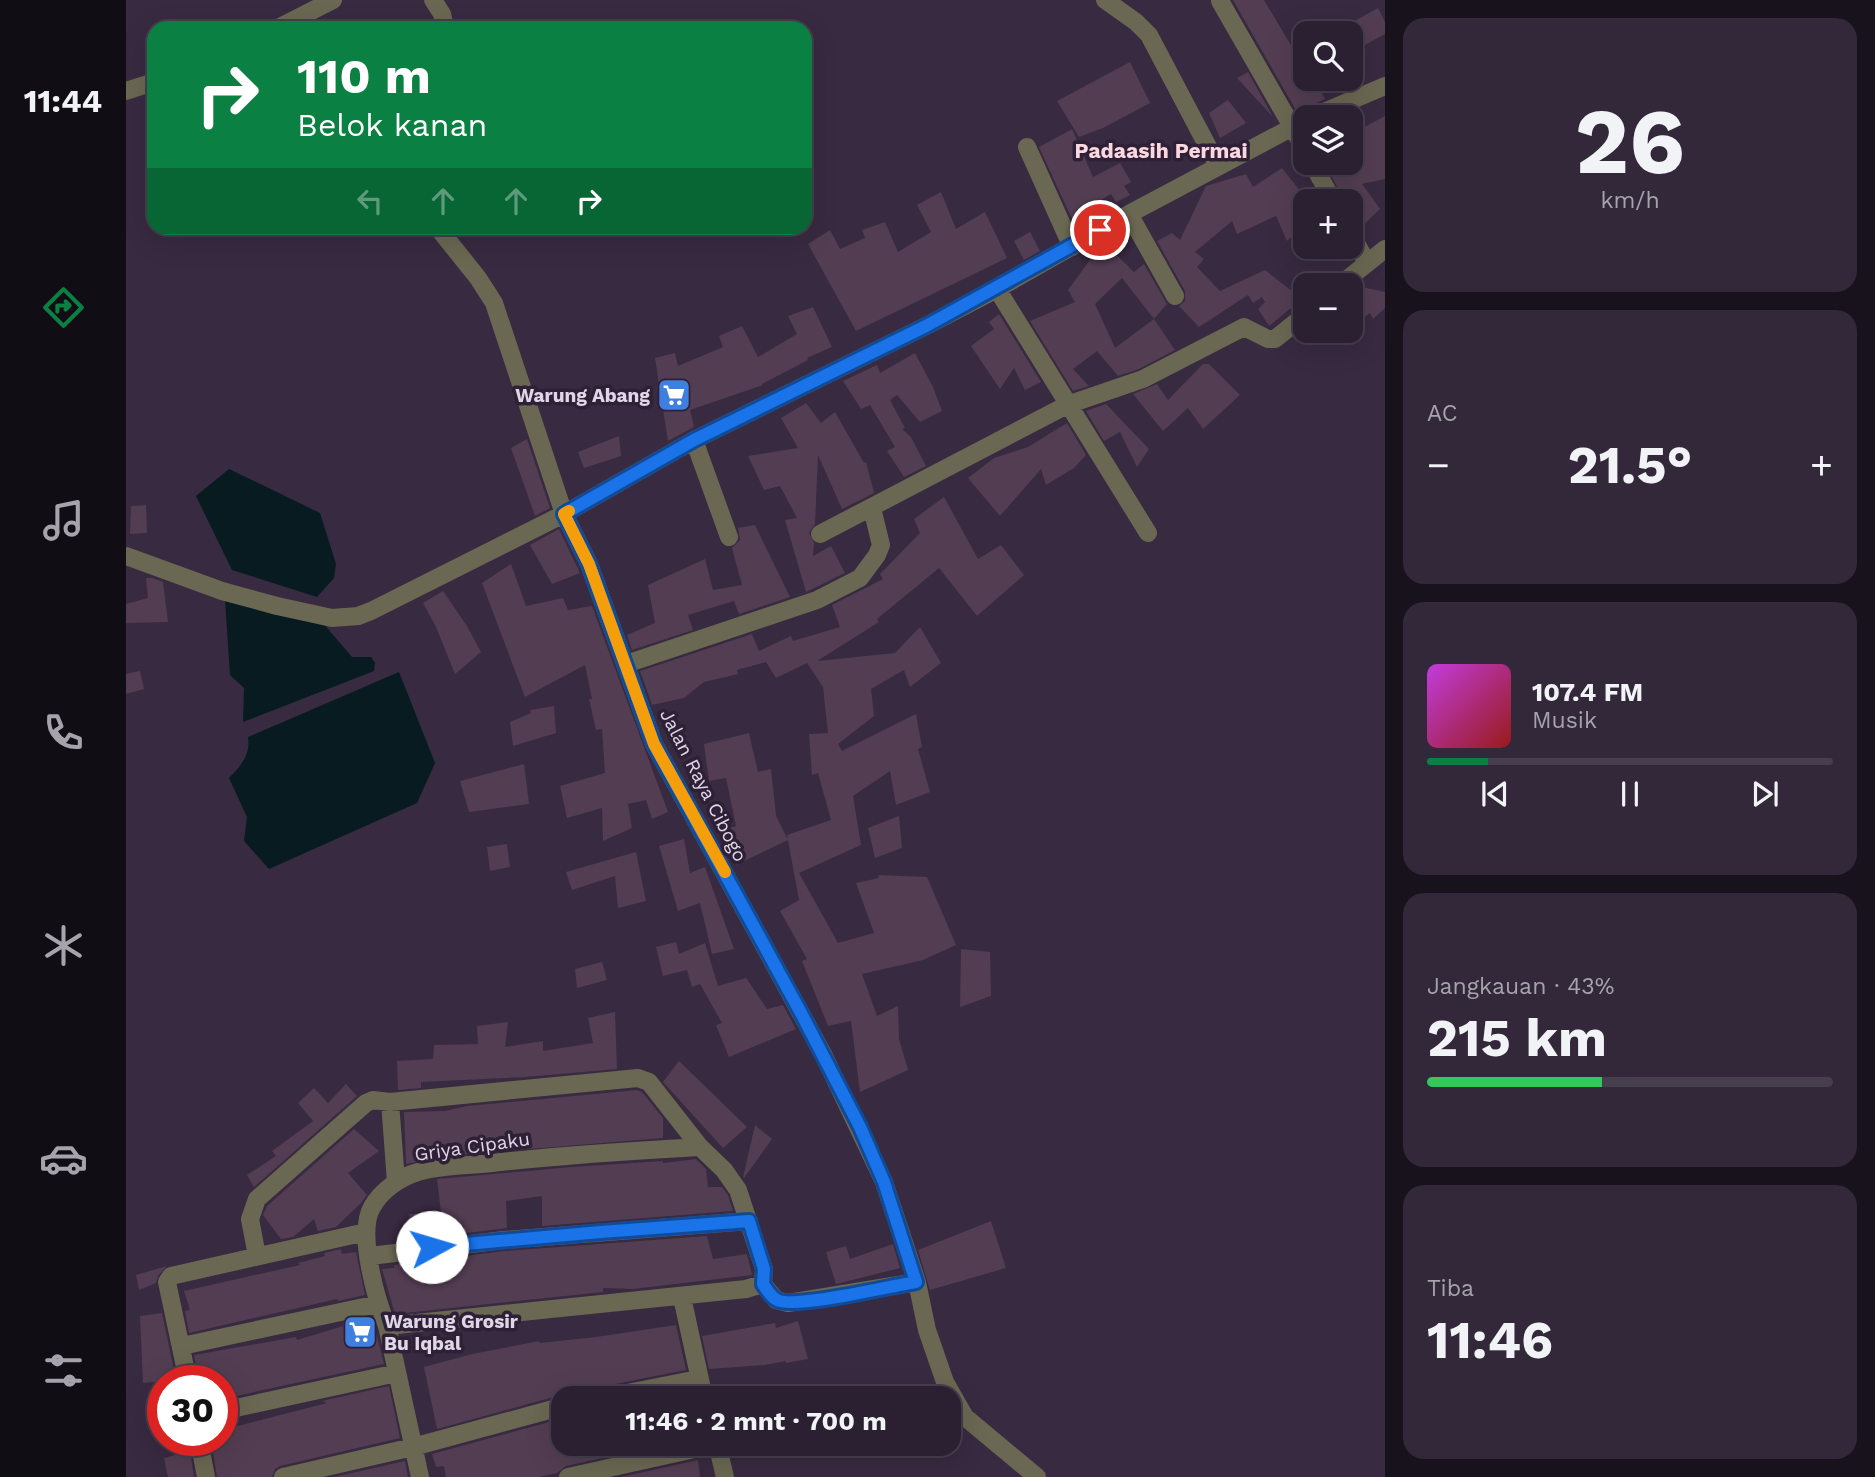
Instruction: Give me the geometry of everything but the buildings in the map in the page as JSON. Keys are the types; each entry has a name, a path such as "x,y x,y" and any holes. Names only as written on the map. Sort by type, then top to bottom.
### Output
{"street":[{"path":"292,21 334,0"},
{"path":"433,0 444,21"},
{"path":"1105,0 1149,35 1218,166"},
{"path":"1220,1 1293,114"},
{"path":"126,92 147,84"},
{"path":"1340,105 1385,86"},
{"path":"126,556 222,591 277,606 344,618 371,611 564,514 694,440 997,289 1293,126"},
{"path":"1027,147 1072,247"},
{"path":"1129,214 1175,296"},
{"name":"Jalan Raya Cibogo","path":"444,235 494,303 564,514 589,564 654,744 860,1127 884,1182 945,1382 958,1407 986,1437 1037,1477"},
{"path":"1355,273 1385,249"},
{"path":"1363,256 1367,263"},
{"path":"997,289 1148,533"},
{"path":"820,534 1067,405 1143,379 1244,327 1275,340 1293,325"},
{"path":"694,440 729,537"},
{"path":"626,664 817,600 860,578 881,545 872,508"},
{"path":"257,1256 250,1219 257,1199 356,1109 373,1100 390,1102 638,1078 649,1082 738,1190 764,1269 763,1284 776,1300 788,1303 916,1282"},
{"path":"390,1102 396,1182"},
{"name":"Griya Cipaku","path":"420,1477 387,1326 378,1304 366,1232 373,1205 396,1182 417,1172 546,1157 700,1147"},
{"path":"370,1256 504,1240 749,1221"},
{"path":"185,1365 167,1282 171,1276 366,1232"},
{"path":"387,1326 682,1297 746,1289 763,1284"},
{"path":"682,1297 700,1386"},
{"path":"182,1346 378,1304"},
{"path":"238,1408 397,1373"},
{"path":"663,1386 698,1379"},
{"path":"283,1477 413,1447 551,1410"},
{"path":"202,1456 206,1477"},
{"path":"568,1477 663,1456"},
{"path":"720,1456 725,1477"}],"shaded area":[{"path":"229,469 320,513 336,564 334,578 317,597 232,570 196,496"},
{"path":"225,600 322,622 352,657 371,657 375,663 374,671 243,722 244,688 230,675"},
{"path":"399,672 435,763 417,803 269,869 244,841 247,817 229,778 244,759 248,749 248,737"}],"slow traffic":[{"path":"569,511 564,514 589,564 654,744 725,872"}],"place":[{"name":"Warung Abang","path":"674,395"},
{"name":"Warung Grosir Bu Iqbal","path":"360,1332"}],"district":[{"name":"Padaasih Permai","path":"1161,151"}],"route":[{"path":"432,1247 749,1221 764,1269 763,1284 776,1300 788,1303 812,1300 916,1282 884,1182 860,1127 654,744 589,564 564,514 694,440 926,326 1100,230"}]}
